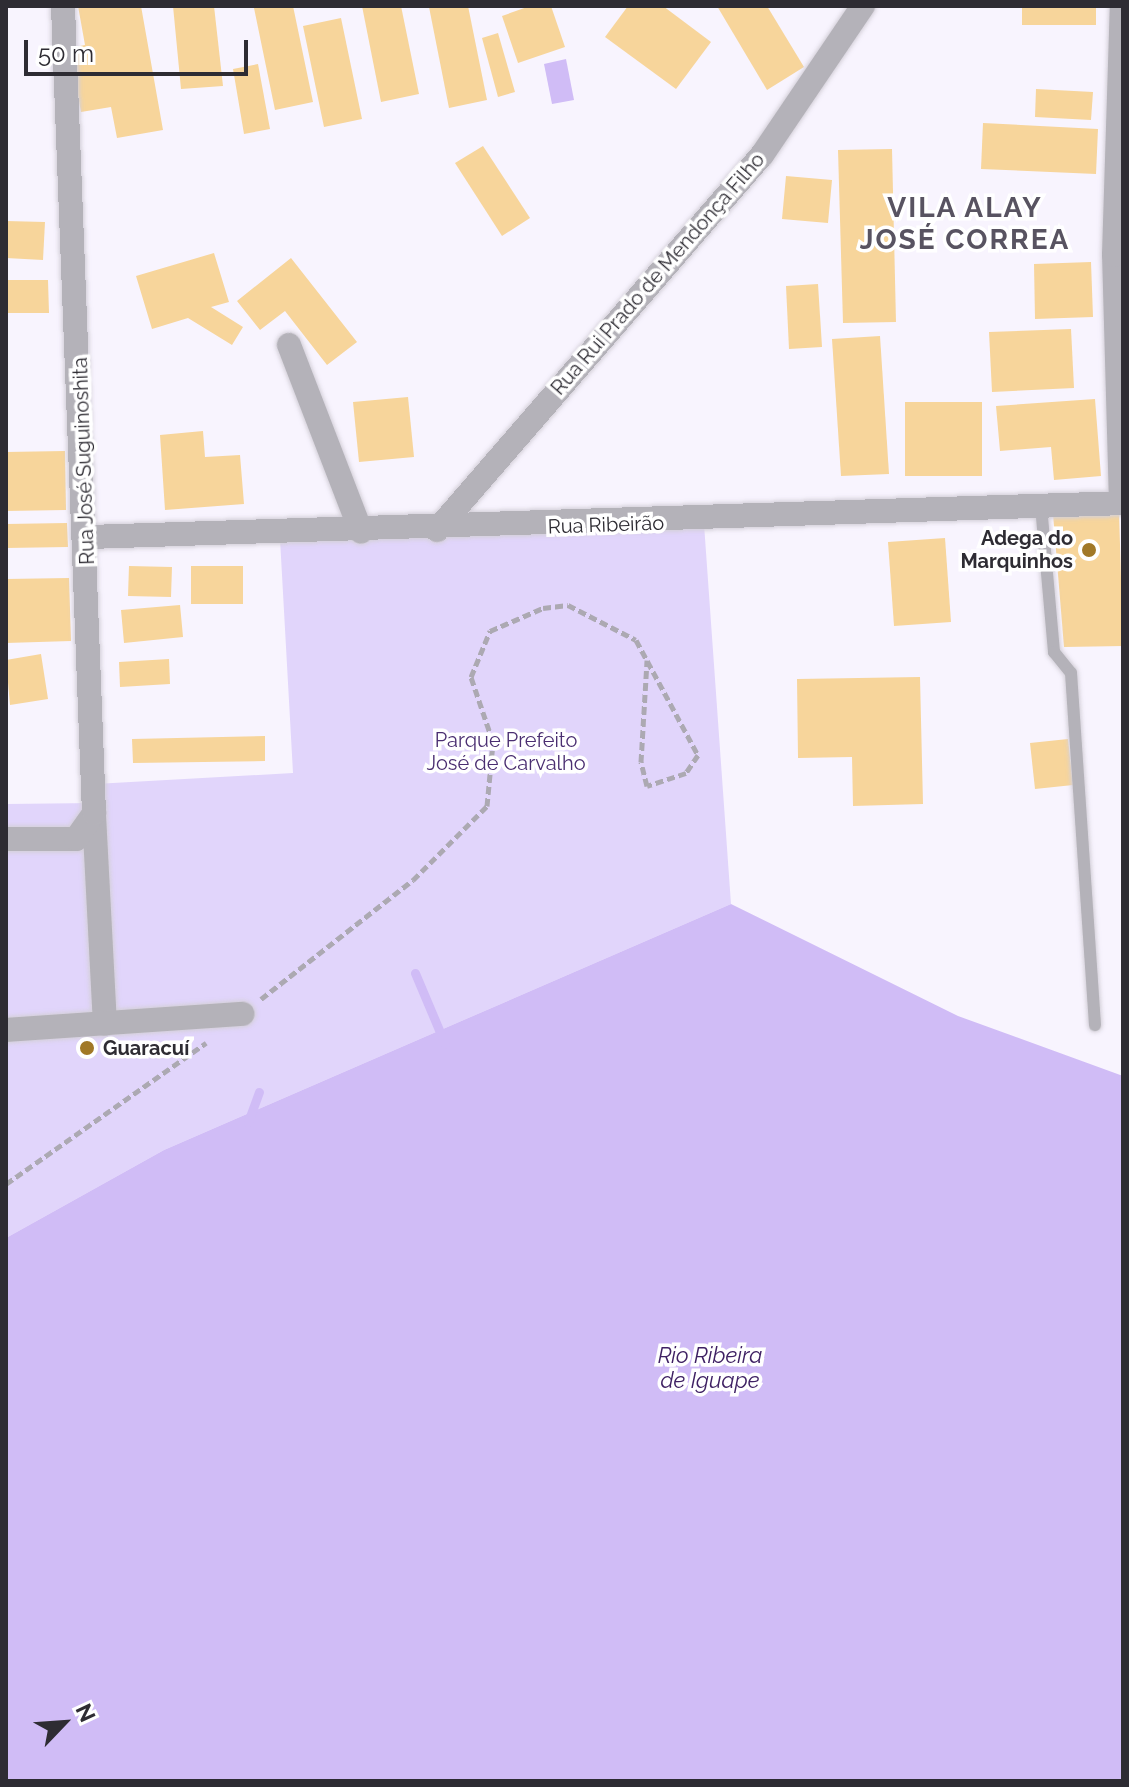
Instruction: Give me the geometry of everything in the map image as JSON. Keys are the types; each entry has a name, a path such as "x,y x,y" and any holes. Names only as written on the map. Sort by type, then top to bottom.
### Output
{"street":[{"name":"Rua José Suguinoshita","path":"63,6 89,537 94,813 105,1024"},
{"name":"Rua Rui Prado de Mendonça Filho","path":"437,530 762,155 863,6"},
{"path":"1122,6 1114,255 1122,503"},
{"path":"289,345 361,532"},
{"name":"Rua Ribeirão","path":"89,537 437,530 1122,503"},
{"path":"6,839 76,839 94,813"},
{"path":"6,1030 242,1014"}],"lane":[{"path":"1041,506 1054,652 1071,673 1095,1025"}],"path":[{"path":"6,1184 242,1014 413,880 487,806 493,742 471,677 490,631 543,608 568,605 617,626 647,660 698,755 686,773 647,786 641,762 647,660"}],"green space":[{"name":"Parque Prefeito José de Carvalho","path":"704,524 731,904 164,1150 6,1238 6,804 95,803 95,784 293,773 280,539"}],"water":[{"path":"566,59 574,100 552,104 544,64"},
{"name":"Rio Ribeira de Iguape","path":"731,904 958,1016 1123,1076 1123,1781 6,1781 6,1238 164,1150"}],"building":[{"path":"78,6 141,6 163,130 117,138 111,107 81,112 69,48 85,45"},
{"path":"173,6 214,6 223,86 181,89"},
{"path":"293,6 313,102 275,110 254,8"},
{"path":"362,6 401,6 419,94 381,102"},
{"path":"468,6 487,100 449,108 429,7"},
{"path":"530,6 551,6 565,47 518,63 502,16"},
{"path":"628,6 663,6 711,42 676,89 605,37"},
{"path":"717,6 767,6 804,67 767,90"},
{"path":"1022,6 1096,6 1096,25 1022,25"},
{"path":"341,18 362,119 324,127 303,26"},
{"path":"498,33 515,92 498,97 482,38"},
{"path":"258,64 270,129 244,134 233,69"},
{"path":"1036,89 1093,92 1091,120 1035,117"},
{"path":"983,123 1098,129 1096,174 981,169"},
{"path":"483,146 530,218 502,236 455,163"},
{"path":"892,149 896,322 843,323 838,150"},
{"path":"786,176 832,180 828,223 782,219"},
{"path":"6,221 45,222 43,260 6,258"},
{"path":"214,253 229,302 211,307 243,327 232,345 188,318 152,329 136,276"},
{"path":"291,258 357,342 327,365 285,311 260,330 237,301"},
{"path":"1091,262 1093,317 1035,319 1034,264"},
{"path":"6,280 48,280 49,313 6,313"},
{"path":"818,284 822,347 789,349 786,286"},
{"path":"1071,329 1074,388 992,392 989,332"},
{"path":"880,336 889,474 841,476 832,339"},
{"path":"408,397 414,457 359,462 353,402"},
{"path":"1095,399 1101,476 1054,480 1051,447 1000,451 996,406"},
{"path":"905,402 982,402 982,476 905,476"},
{"path":"203,431 205,457 240,455 244,504 165,510 160,435"},
{"path":"65,451 66,510 6,511 6,452"},
{"name":"Adega do Marquinhos","path":"1119,511 1123,646 1064,647 1053,514"},
{"path":"67,523 68,547 6,548 6,524"},
{"path":"945,538 951,622 894,626 888,542"},
{"path":"129,566 172,567 171,597 128,596"},
{"path":"191,566 243,566 243,604 191,604"},
{"path":"69,578 71,641 6,643 6,579"},
{"path":"180,605 183,637 124,643 121,610"},
{"path":"41,654 48,699 10,705 6,660"},
{"path":"169,659 170,684 120,687 119,662"},
{"path":"920,677 923,804 853,806 852,757 798,758 797,679"},
{"path":"265,736 265,761 133,763 132,739"},
{"path":"1068,739 1073,785 1035,789 1030,743"}],"waterway":[{"path":"415,973 445,1044"},
{"path":"248,1122 259,1092"}],"place":[{"name":"Adega do Marquinhos","path":"1089,550"},
{"name":"Guaracuí","path":"87,1048"}],"district":[{"name":"VILA ALAY JOSÉ CORREA","path":"965,224"}]}
